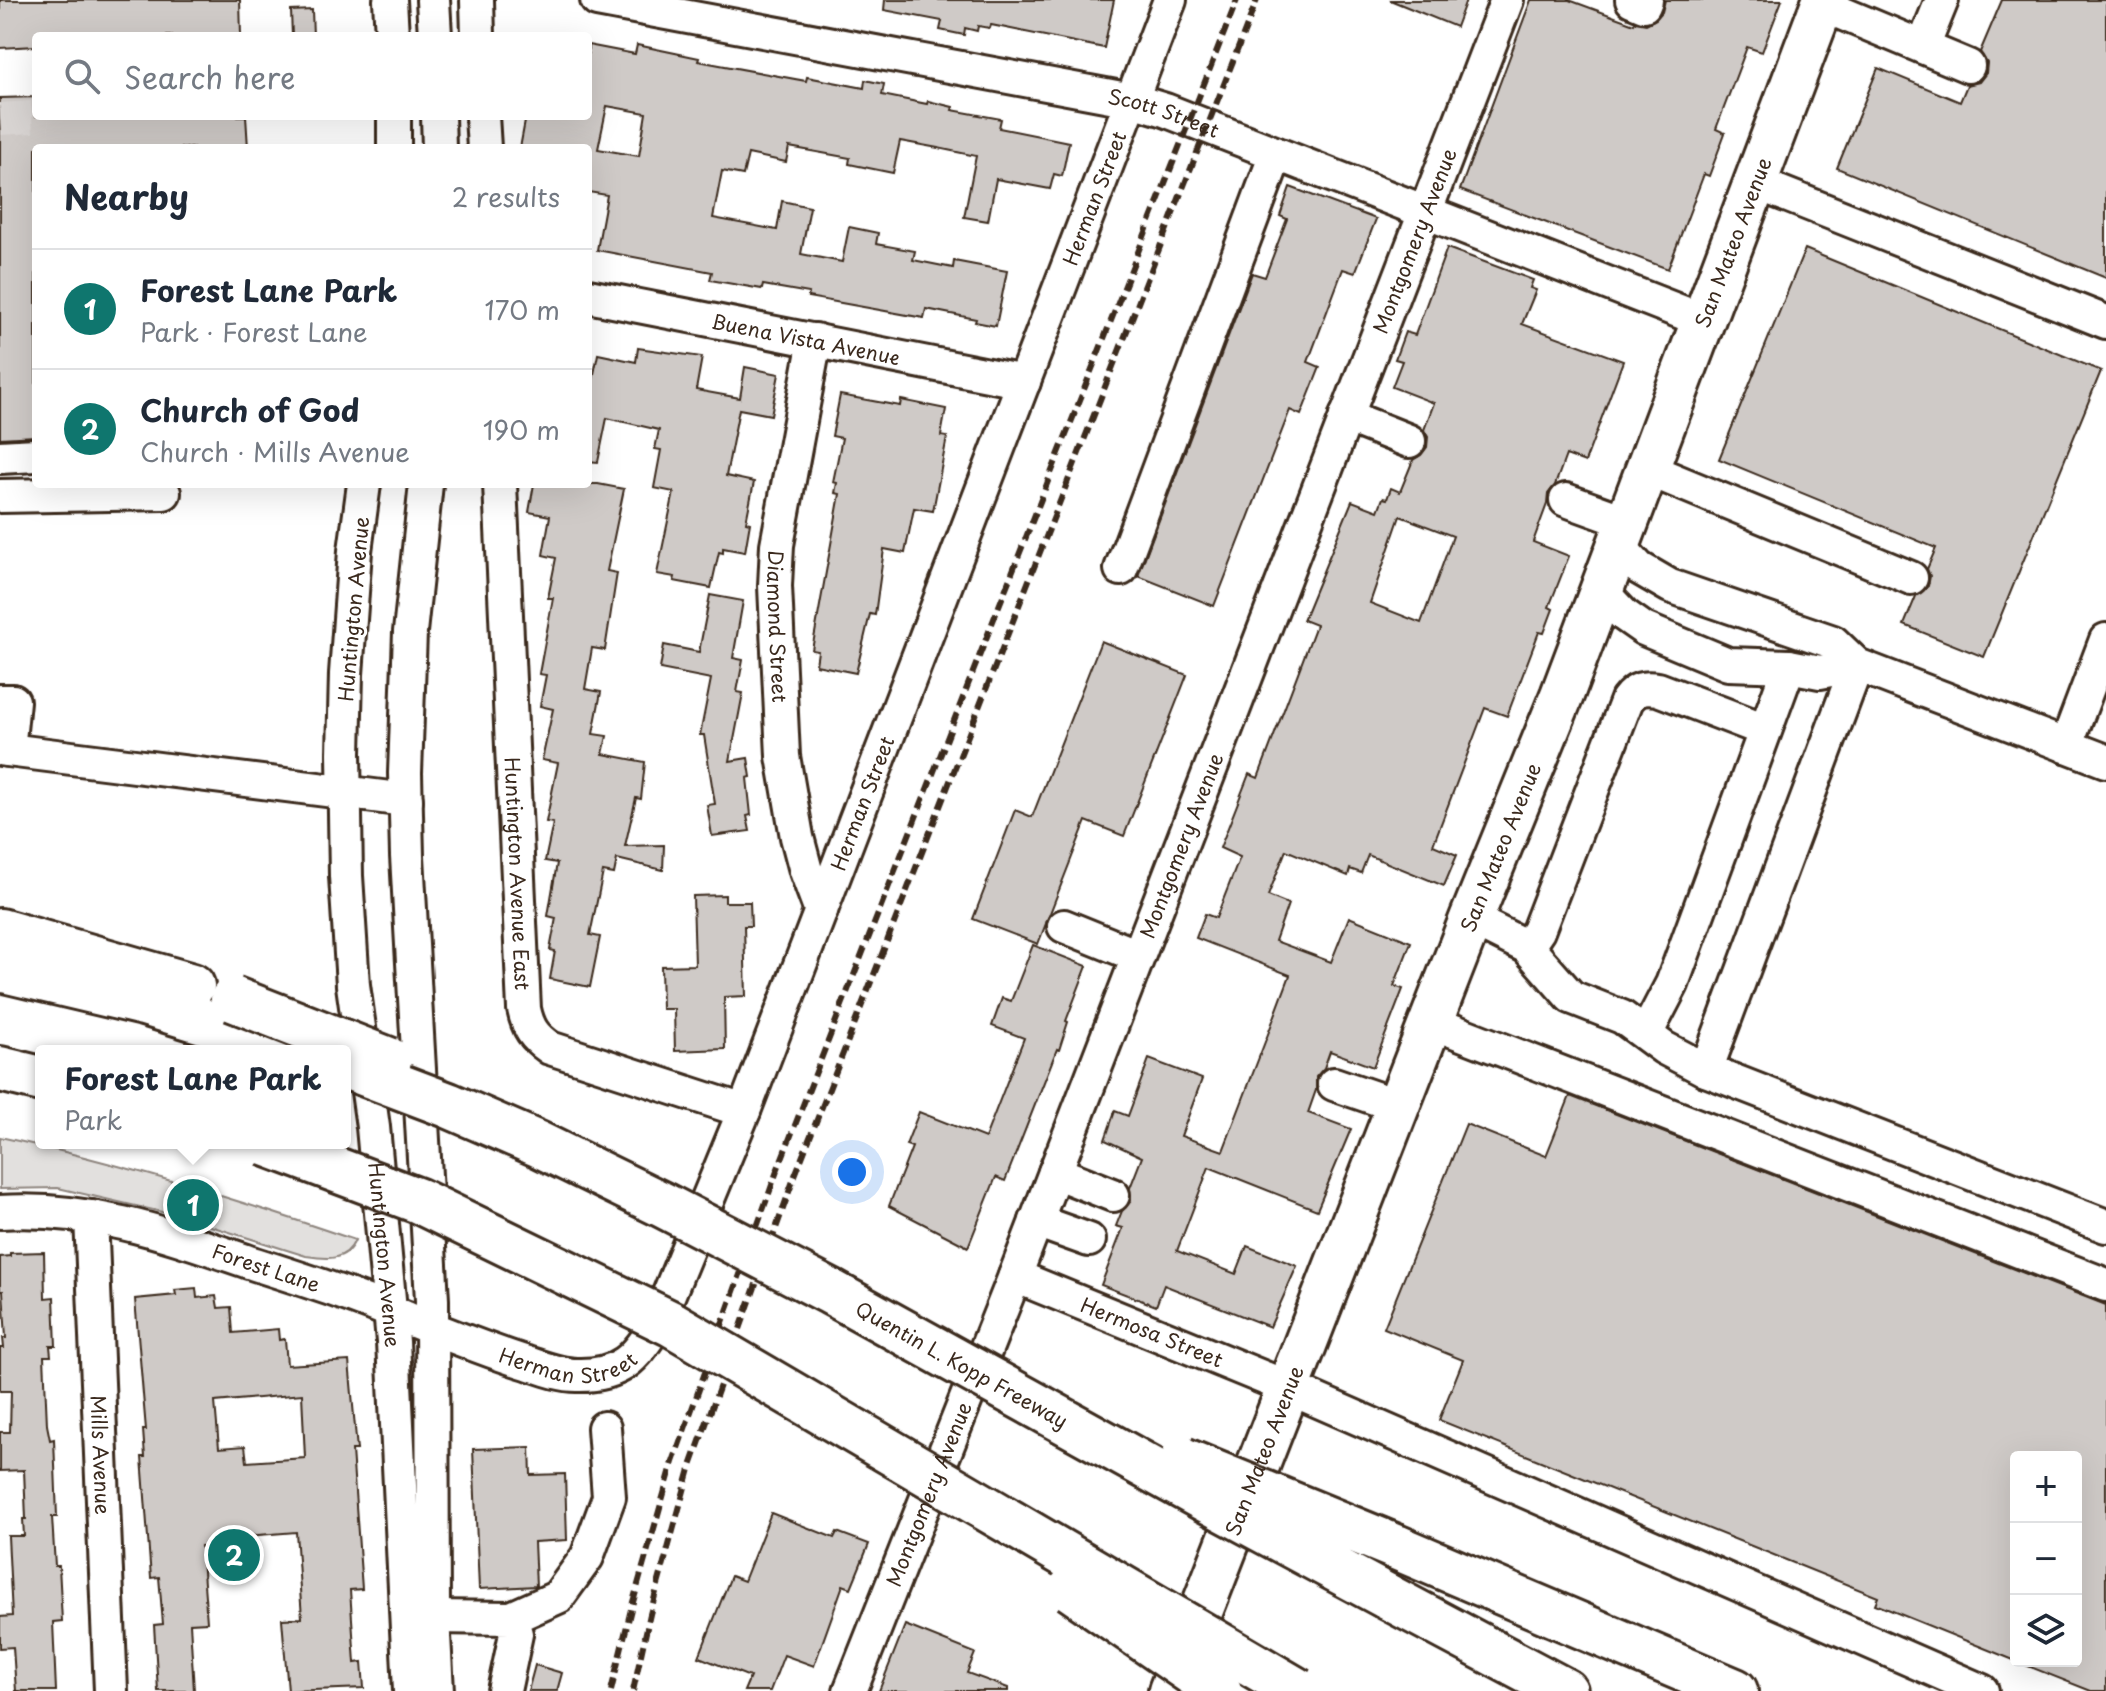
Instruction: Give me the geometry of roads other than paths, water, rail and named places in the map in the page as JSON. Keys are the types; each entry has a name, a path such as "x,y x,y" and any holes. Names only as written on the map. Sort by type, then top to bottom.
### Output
{"highway":[{"path":"0,931 108,960 240,1016 291,1045"},
{"path":"0,969 144,1003 240,1016 340,1039 474,1101 663,1205"},
{"name":"Quentin L. Kopp Freeway","path":"351,1068 487,1122 663,1205 831,1292 1207,1500 1565,1691"},
{"path":"0,1069 35,1078"},
{"path":"0,1095 35,1099"},
{"path":"281,1149 419,1201 651,1313 1298,1691"},
{"path":"831,1292 1116,1433 1396,1547 1735,1691"},
{"path":"773,1384 1219,1691"}],"main road":[{"name":"San Mateo Avenue","path":"1170,1691 1601,591 1823,3"}],"street":[{"path":"390,0 392,32"},
{"path":"433,0 435,32"},
{"path":"477,0 478,32"},
{"name":"Scott Street","path":"597,0 1132,100 1165,110 1704,321"},
{"name":"Herman Street","path":"390,1311 468,1344 575,1375 603,1374 626,1365 644,1346 657,1323 744,1111 1170,0"},
{"name":"Montgomery Avenue","path":"850,1691 1015,1276 1507,0"},
{"path":"1632,0 1644,5 1646,0"},
{"path":"1923,47 1942,0"},
{"path":"1823,3 1968,66"},
{"path":"394,120 394,144"},
{"path":"438,120 439,144"},
{"path":"482,120 484,144"},
{"path":"1121,569 1276,154"},
{"path":"1756,183 2106,322"},
{"name":"Buena Vista Avenue","path":"592,297 1024,382"},
{"name":"Diamond Street","path":"815,340 777,545 775,586 783,756 797,837 821,911"},
{"path":"1346,416 1409,441"},
{"path":"0,457 32,455"},
{"path":"1647,469 1911,578"},
{"name":"Huntington Avenue","path":"363,488 355,551 346,674 344,793 353,985 373,1127 393,1342 410,1691"},
{"name":"Huntington Avenue","path":"426,488 410,632 406,800 432,1328 433,1617 437,1691"},
{"name":"Huntington Avenue East","path":"500,488 527,1026 535,1038 550,1048 744,1111"},
{"path":"0,496 173,490"},
{"path":"1566,500 1623,533 1639,568 1670,586 1833,642 1857,665 2106,761"},
{"path":"1601,591 1624,615 1663,639 1728,664 1789,666 1820,672 1857,665"},
{"path":"2066,746 2106,640"},
{"path":"1706,1070 1857,665"},
{"path":"1646,1034 1672,984 1789,666"},
{"path":"1527,947 1538,931 1627,700 1633,692 1646,687 1658,689 1765,730"},
{"path":"0,701 13,701 4,749 406,800"},
{"path":"1471,919 1527,947 1571,997 1622,1017 1664,1048 1706,1070 2106,1226"},
{"path":"1064,926 1138,956"},
{"path":"1431,1022 2106,1285"},
{"path":"1334,1084 1398,1106"},
{"path":"1055,1172 1113,1195"},
{"name":"Forest Lane","path":"0,1212 26,1210 145,1227 390,1311"},
{"name":"Mills Avenue","path":"91,1217 111,1691"},
{"path":"1036,1221 1089,1240"},
{"name":"Hermosa Street","path":"1015,1276 1289,1388 1982,1691"},
{"path":"433,1617 511,1618 558,1597 587,1557 609,1497 604,1428"},
{"path":"504,1691 516,1634 511,1618"}],"tunnel":[{"path":"0,119 32,117"}],"railway":[{"path":"611,1691 673,1462 777,1171 1237,0"},
{"path":"633,1691 650,1614 690,1469 794,1178 1257,0"}],"place":[{"name":"Forest Lane Park","path":"193,1205"},
{"name":"Church of God","path":"234,1555"}]}
